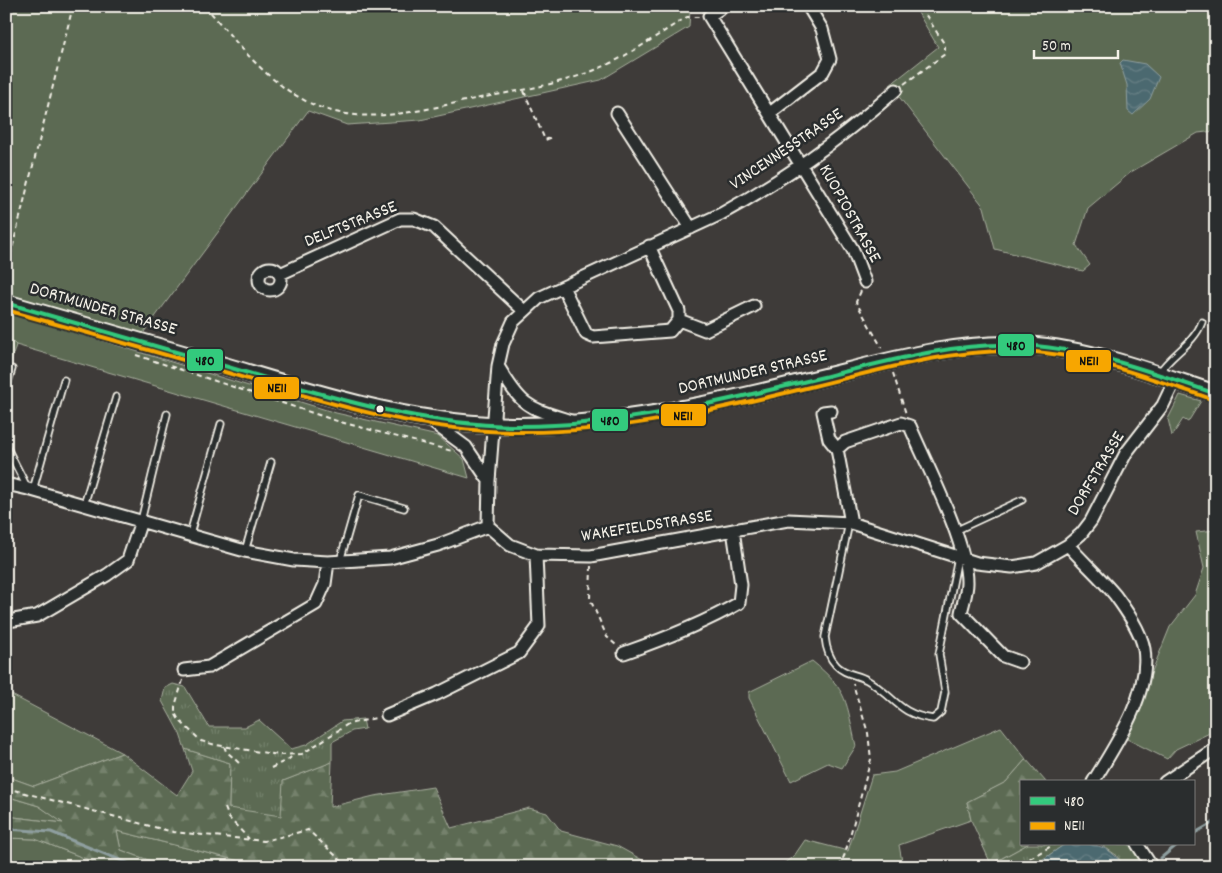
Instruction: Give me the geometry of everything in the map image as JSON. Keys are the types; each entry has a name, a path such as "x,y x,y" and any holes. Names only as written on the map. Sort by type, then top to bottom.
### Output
{"main road":[{"name":"DORTMUNDER STRASSE","path":"6,302 339,400 430,421 494,425 609,422 730,400 890,362 989,345 1052,348 1095,357 1216,394"}],"street":[{"path":"708,16 724,6"},
{"path":"770,113 823,72 830,59 822,29 808,6"},
{"name":"KUOPIOSTRASSE","path":"708,16 770,113 853,250 865,282"},
{"name":"VINCENNESSTRASSE","path":"494,425 498,366 506,332 524,310 538,298 691,228 750,198 869,115 896,90"},
{"path":"617,113 691,228"},
{"name":"DELFTSTRASSE","path":"280,274 400,219 414,219 434,227 524,310"},
{"path":"563,288 580,326 586,334 593,337 670,331 679,320 679,311 649,246"},
{"path":"679,320 705,330 754,306"},
{"path":"498,366 521,401 533,409 578,424"},
{"name":"DORFSTRASSE","path":"961,556 986,564 1012,567 1036,563 1068,545 1081,534 1091,521 1126,453 1163,405 1175,380"},
{"path":"832,411 824,412 829,439 837,449 850,523"},
{"path":"430,421 466,447 489,480"},
{"path":"837,449 845,442 902,423 910,426 955,531 967,583 961,613 1002,656 1020,662"},
{"path":"6,484 30,489 245,551 294,560 334,561 390,558 438,545 488,526 489,480 494,425"},
{"name":"WAKEFIELDSTRASSE","path":"488,526 510,545 536,555 591,556 788,520 850,523 961,556"},
{"path":"8,621 37,616 107,575 128,560 142,521"},
{"name":"WAKEFIELDSTRASSE","path":"624,653 662,640 721,614 739,603 741,585 733,530"},
{"path":"1068,545 1115,595 1134,625 1144,648 1144,673 1139,690 1122,734 1094,780"},
{"path":"387,715 438,694 519,653 539,626 536,555"},
{"path":"186,669 208,667 316,604 334,561"},
{"path":"1168,780 1210,752"},
{"path":"1138,846 1152,867"}],"lane":[{"path":"1158,375 1164,365 1193,338 1202,322"},
{"path":"6,388 12,369"},
{"path":"30,489 64,380"},
{"path":"84,505 116,397"},
{"path":"142,521 167,414"},
{"path":"190,534 221,424"},
{"path":"6,446 30,489"},
{"path":"245,551 271,462"},
{"path":"334,561 359,495 404,508"},
{"path":"955,531 1022,500"},
{"path":"850,523 825,637 827,651 835,664 848,674 870,682 905,711 922,718 933,719 939,716 945,692 939,654 961,556"}],"path":[{"path":"6,273 73,6"},
{"path":"205,6 254,63 286,88 306,100 347,114 385,114 524,91 595,70 687,17 708,16"},
{"path":"896,90 944,54 945,45 920,6"},
{"path":"524,91 545,140 550,138"},
{"name":"DORTMUNDER STRASSE","path":"131,354 340,422 460,453"},
{"path":"591,556 590,599 608,637 624,653"},
{"path":"186,669 174,706 175,713 179,720 201,741 280,755 302,754 348,724 387,715"},
{"path":"839,867 845,854 871,758 868,733 848,674"},
{"path":"224,746 226,751 239,763"},
{"path":"271,768 289,760 293,755"},
{"path":"6,788 173,832 264,842 308,830 348,867"},
{"path":"224,808 229,818 250,840"},
{"path":"1014,867 1051,846"},
{"path":"997,860 998,867"}],"green space":[{"path":"6,6 688,6 690,9 689,27 601,80 420,120 347,125 308,111 138,340 6,303"},
{"path":"914,6 1216,6 1216,131 1198,133 1131,172 1088,208 1076,245 1090,265 1083,271 995,249 984,207 890,85 938,47"},
{"path":"6,311 336,413 438,436 464,459 469,478 16,345 6,336"},
{"path":"6,336 16,345 6,378"},
{"path":"1180,395 1201,401 1188,422 1183,419 1172,436 1168,419"},
{"path":"1216,530 1216,730 1176,749 1167,759 1125,738 1170,627 1195,595 1204,568 1196,532"},
{"path":"812,661 840,689 850,718 856,746 842,768 828,763 791,781 749,698 749,692"},
{"path":"173,684 185,687 209,727 245,727 259,720 291,749 306,745 342,721 363,719 365,729 352,731 332,742 332,762 283,781 281,816 229,808 230,763 185,749 180,734 162,701 165,688"},
{"path":"6,692 122,753 34,786 6,776"},
{"path":"1001,727 1026,759 1006,782 967,802 971,820 899,845 903,867 779,867 794,856 805,840 848,851 872,775 895,772"},
{"path":"185,749 230,763 229,809 283,781 332,762 330,807 374,796 433,787 451,828 529,808 547,813 561,831 617,846 655,867 264,867 117,831 121,850 167,867 107,867 35,839 6,838 6,816 63,823 39,806 6,796 6,776 34,786 122,753 177,795 192,771"},
{"path":"1026,759 1044,780 1020,780 1020,846 1024,846 991,864 971,820 967,802 1006,782"},
{"path":"6,796 39,806 64,823 6,816"},
{"path":"117,831 264,867 167,867 121,850"},
{"path":"6,838 35,839 107,867 6,867"},
{"path":"1024,846 1062,846 1032,867 986,867"},
{"path":"1103,846 1138,846 1152,867 1125,867 1116,855"}],"water":[{"path":"1123,60 1145,64 1159,77 1150,99 1133,115 1128,111 1127,85 1120,63"},
{"path":"1062,846 1099,846 1112,853 1125,867 1032,867"}],"waterway":[{"path":"1194,833 1216,821"},
{"path":"6,829 51,832 137,867"},
{"path":"1161,858 1176,846"}],"transit line":[{"name":"480","path":"6,303 336,398 408,415 482,425 557,425 669,412 915,355 991,345 1017,345 1068,350 1143,369 1216,394"},
{"name":"NE11","path":"6,310 335,404 408,421 482,431 556,431 594,429 631,424 741,403 914,362 939,357 990,352 1041,352 1091,361 1141,375 1214,400"}]}
